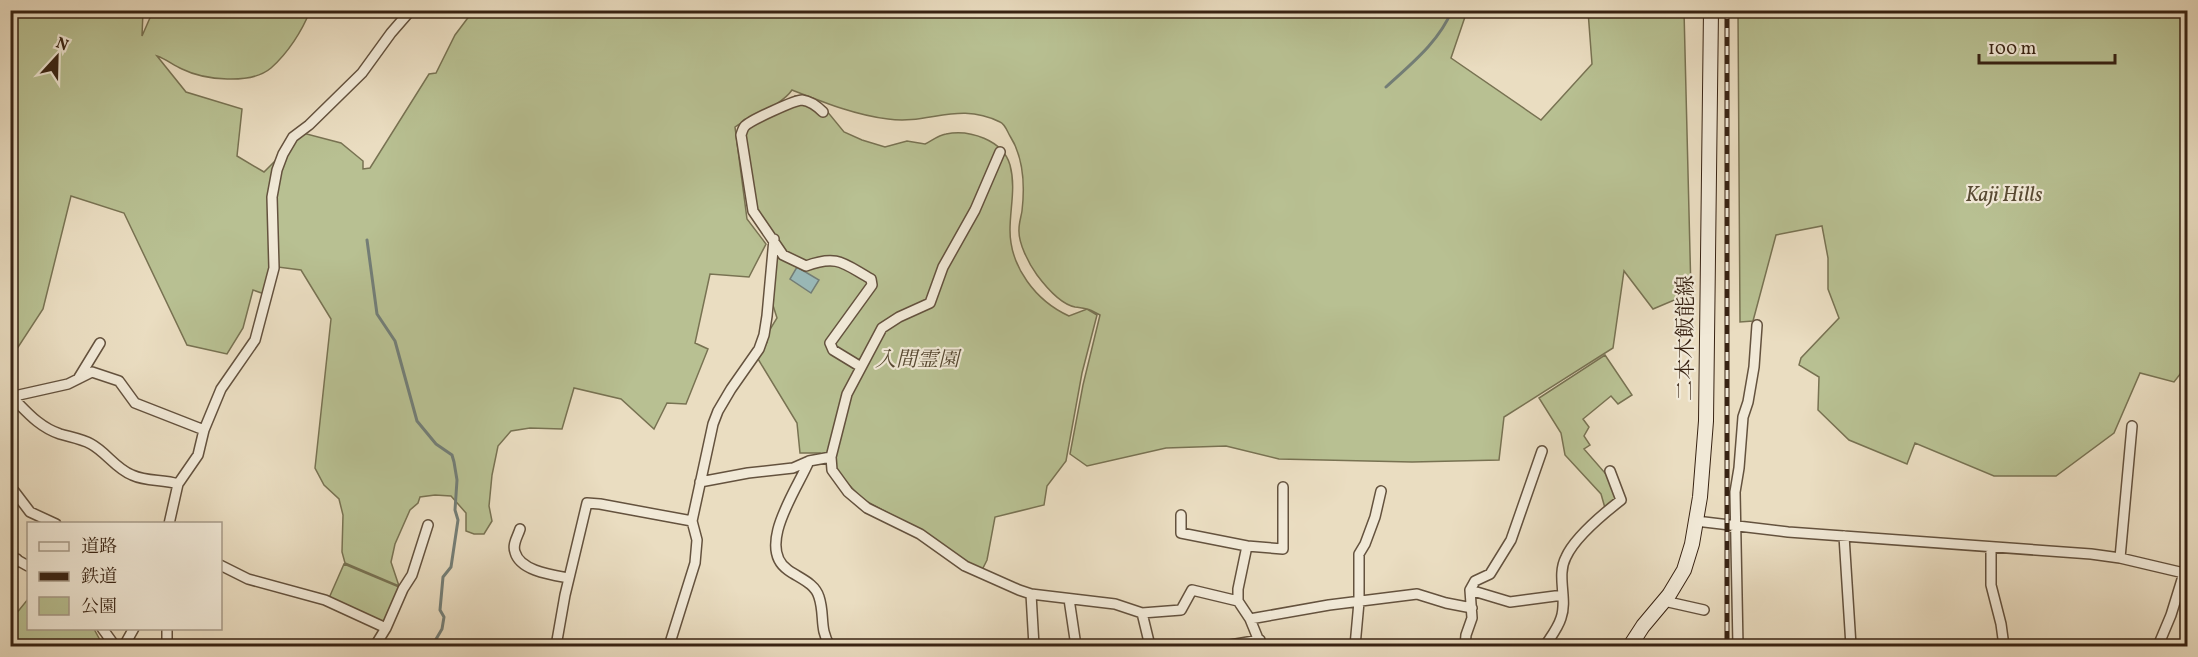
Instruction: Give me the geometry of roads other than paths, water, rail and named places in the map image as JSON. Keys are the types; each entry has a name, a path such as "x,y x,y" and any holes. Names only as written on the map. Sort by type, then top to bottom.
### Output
{"main road":[{"name":"二本木飯能線","path":"1630,646 1684,570 1692,544 1702,480 1706,421 1711,10"}],"street":[{"path":"169,522 178,484 198,455 204,430 220,389 255,340 274,268 273,183 283,154 293,137 309,125 362,73 411,10"},
{"path":"823,112 811,103 802,100 758,118 745,126 741,135 753,211 774,238 783,255 807,266 821,260 837,260 871,279 872,285 831,343 833,350 861,367"},
{"path":"1000,152 975,210 943,267 930,303 898,317 882,328 861,367 847,394 831,457 832,470 848,492 861,504 920,534 965,566 1031,594 1115,604 1142,613 1181,610 1192,590 1238,601"},
{"path":"670,646 695,563 697,540 692,521 713,424 718,411 759,349 764,335 774,238"},
{"path":"1738,646 1735,492 1741,457 1743,417 1752,379 1757,326"},
{"path":"78,379 100,343"},
{"path":"11,397 68,384 92,372 119,381 135,403 204,430"},
{"path":"11,397 42,426 58,434 89,443 130,475 178,484"},
{"path":"2120,558 2132,426"},
{"path":"1465,646 1472,618 1470,590 1475,581 1490,574 1511,540 1542,451"},
{"path":"700,482 748,472 793,468 809,461 831,457"},
{"path":"809,461 782,518 775,540 776,554 787,570 808,583 819,596 823,636 830,646"},
{"path":"1545,646 1561,617 1562,572 1565,558 1590,528 1621,500 1610,471"},
{"path":"1181,515 1181,533 1247,546 1283,549 1284,486"},
{"path":"10,489 30,512 52,522"},
{"path":"1355,646 1359,602 1359,554 1375,517 1381,491"},
{"path":"556,646 587,503 692,521"},
{"path":"1696,521 1844,536 2120,558 2186,574 2158,646"},
{"path":"375,646 412,575 428,525"},
{"path":"520,529 514,550 518,557 538,572 569,578"},
{"path":"1844,536 1851,646"},
{"path":"1217,646 1260,643 1250,619 1238,601 1238,589 1247,546"},
{"path":"1991,547 1991,585 2004,646"},
{"path":"10,570 14,557 27,565"},
{"path":"222,566 248,579 325,600 386,628"},
{"path":"1470,590 1510,602 1563,595"},
{"path":"1031,594 1034,646"},
{"path":"1250,619 1329,605 1417,594 1472,608"},
{"path":"1069,598 1076,646"},
{"path":"1664,601 1704,610"},
{"path":"1142,613 1150,646"},
{"path":"103,630 115,646"},
{"path":"124,646 133,630"},
{"path":"167,630 167,646"}],"water":[{"path":"797,267 819,280 811,293 790,279"}],"waterway":[{"path":"1386,87 1432,42 1452,10"},
{"path":"367,240 377,314 395,341 417,421 436,444 452,455 457,480 455,510 458,520 451,567 443,577 440,610 444,617 442,629 432,646"}],"railway":[{"path":"1727,10 1727,646"}],"park label":[{"name":"Kaji Hills","path":"2004,195"},
{"name":"入間霊園","path":"917,360"}]}
